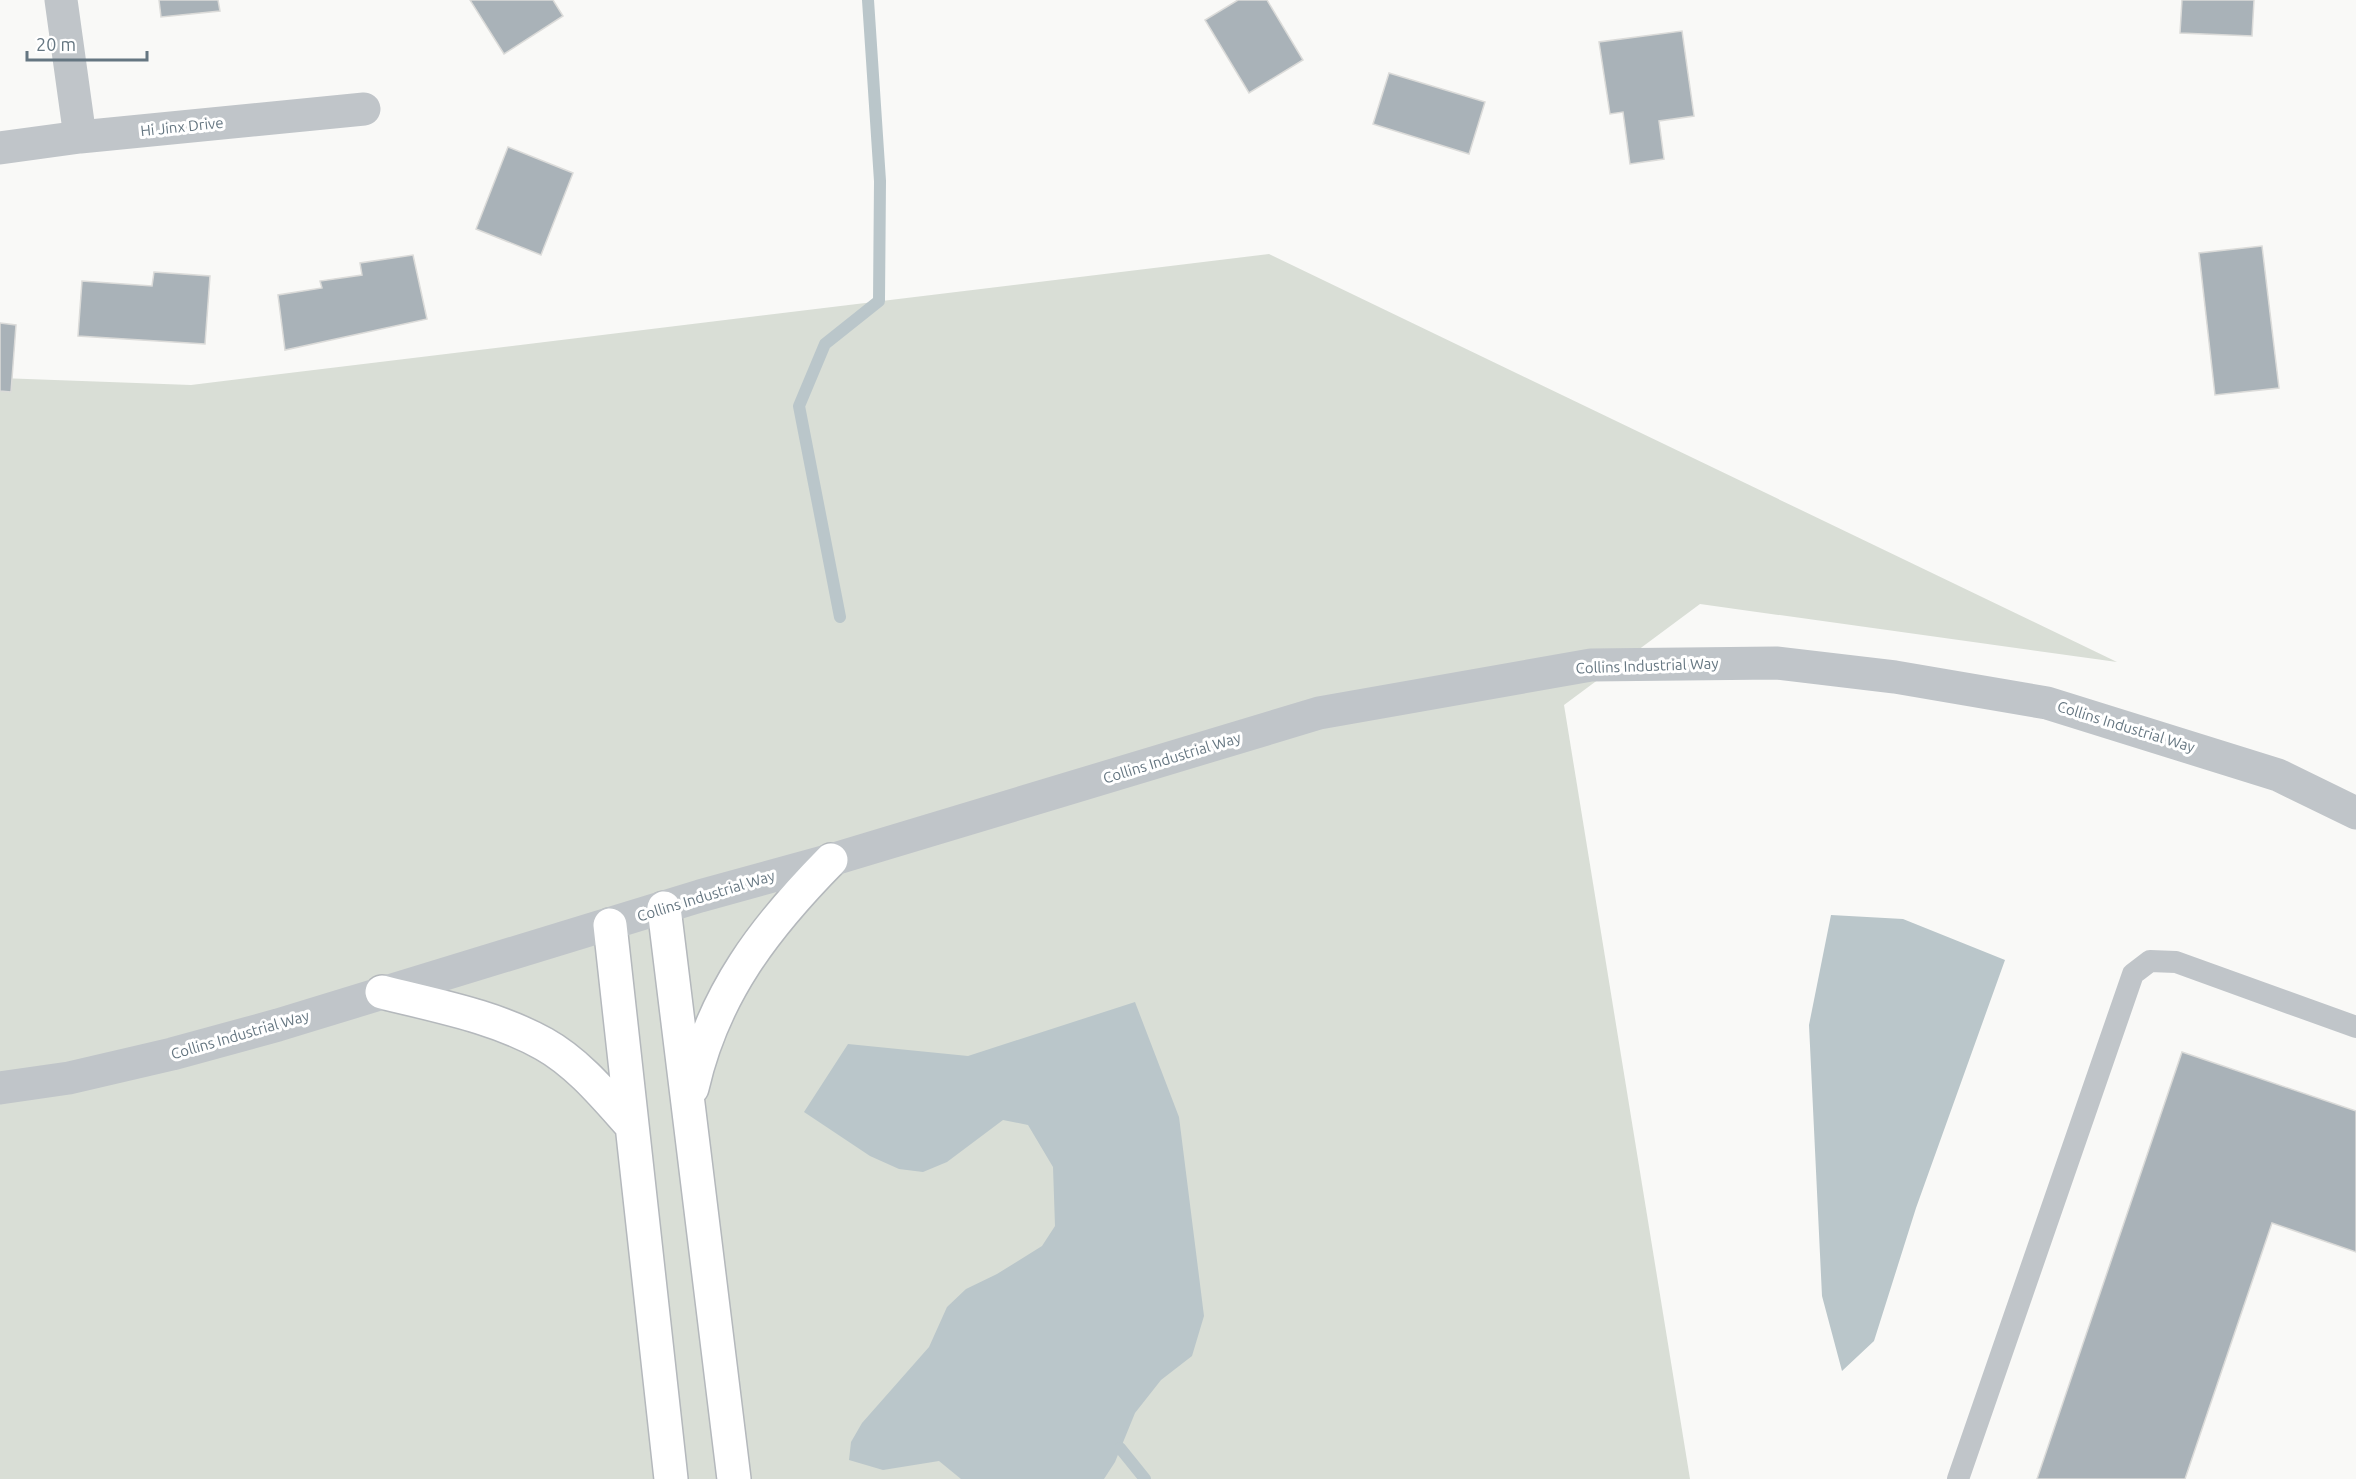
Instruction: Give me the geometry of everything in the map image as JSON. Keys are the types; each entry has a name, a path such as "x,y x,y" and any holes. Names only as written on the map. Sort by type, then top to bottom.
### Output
{"highway":[{"path":"688,1107 705,1040 735,977 775,922 831,860"},
{"path":"664,908 734,1479"},
{"path":"610,926 671,1479"},
{"path":"382,992 468,1013 545,1044 574,1066 631,1125"}],"street":[{"path":"61,0 80,137"},
{"name":"Hi Jinx Drive","path":"0,148 80,137 364,109"},
{"name":"Collins Industrial Way","path":"0,1088 69,1078 172,1054 278,1025 1319,713 1591,665 1776,663 1895,677 2048,703 2278,775 2356,813"}],"lane":[{"path":"1958,1479 2133,974 2150,961 2176,962 2356,1027"}],"shaded area":[{"path":"1269,254 2117,662 1700,604 1564,705 1690,1479 0,1479 0,378 191,385"},
{"path":"1831,915 1903,919 2005,960 1916,1208 1874,1341 1842,1371 1822,1296 1809,1025"},
{"path":"1135,1002 1179,1117 1204,1316 1192,1356 1161,1380 1135,1413 1115,1462 1104,1479 961,1479 939,1461 883,1470 849,1460 851,1442 862,1423 929,1347 947,1307 966,1289 997,1274 1042,1246 1055,1226 1053,1167 1028,1125 1003,1120 947,1162 923,1172 899,1169 870,1156 804,1112 848,1044 968,1056"}],"building":[{"path":"159,0 218,0 220,11 161,17"},
{"path":"470,0 553,0 563,16 504,54"},
{"path":"1238,0 1267,0 1303,60 1249,93 1205,20"},
{"path":"2182,0 2254,0 2252,36 2180,33"},
{"path":"1682,31 1694,116 1659,121 1664,159 1630,164 1623,112 1610,114 1599,42"},
{"path":"1389,73 1485,102 1469,154 1373,124"},
{"path":"508,147 573,173 541,255 476,229"},
{"path":"2262,246 2279,388 2215,395 2199,253"},
{"path":"413,255 427,319 285,350 278,295 322,288 320,281 362,275 360,263"},
{"path":"154,272 210,276 205,344 78,336 82,281 152,286"},
{"path":"0,323 16,325 11,392 0,391"},
{"path":"2182,1052 2356,1111 2356,1252 2272,1223 2185,1479 2037,1479"}],"waterway":[{"path":"840,617 799,406 825,344 879,301 880,181 868,0"},
{"path":"1120,1448 1145,1479"}]}
